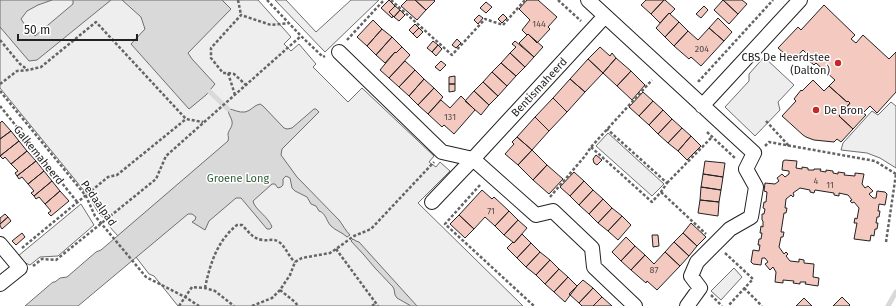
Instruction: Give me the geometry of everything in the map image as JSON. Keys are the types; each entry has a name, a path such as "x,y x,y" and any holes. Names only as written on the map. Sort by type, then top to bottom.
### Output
{"street":[{"path":"588,0 754,154 746,169 756,187 751,217 730,229 697,262 691,276 700,288 686,306"},
{"path":"702,106 800,0"},
{"name":"Bentismaheerd","path":"432,202 605,16"},
{"path":"339,52 442,152 473,159 536,215 553,211 592,248 594,267 635,306"},
{"path":"0,244 15,262 0,284"}],"path":[{"path":"238,0 241,15"},
{"path":"267,0 323,57 339,52 347,40 384,0"},
{"path":"391,0 452,55 485,19 503,25 525,0"},
{"path":"558,0 591,30"},
{"path":"693,76 699,81 773,0"},
{"path":"241,15 271,25 289,23"},
{"path":"241,15 211,48 211,58 223,73 234,74 246,85"},
{"path":"0,84 17,71 41,67 96,22 186,119 203,122"},
{"path":"15,262 32,266 42,259 56,260 156,180 166,156 301,36"},
{"path":"0,40 20,64 28,70"},
{"path":"228,73 235,95"},
{"path":"553,211 548,200 591,147 652,80"},
{"name":"Pedaalpad","path":"0,91 86,196 95,216 146,276 199,306"},
{"name":"Galkemaheerd","path":"0,106 78,203"},
{"path":"15,262 108,177 117,175 186,119"},
{"path":"766,122 789,146"},
{"path":"607,129 667,183"},
{"path":"591,147 652,202 667,183 712,136"},
{"path":"754,154 769,142 875,161 896,174 886,242"},
{"path":"252,306 272,298 280,290 290,275 296,262 302,258 330,253 354,236 372,229 442,152"},
{"path":"490,174 445,224 534,306"},
{"path":"205,288 208,270 213,256 229,231 237,225 242,226 251,235 258,239 273,239 279,243 296,262"},
{"path":"336,249 378,306"},
{"path":"179,306 192,287 205,288 215,291 234,306"},
{"path":"744,288 762,306"},
{"path":"280,290 298,306"},
{"path":"372,306 376,303"}],"green space":[{"name":"Groene Long","path":"0,0 258,0 291,37 284,44 291,51 299,44 316,64 313,67 348,102 362,88 434,156 429,162 436,167 440,162 450,171 418,203 523,306 178,306 154,276 149,274 136,257 137,256 119,235 118,236 108,225 109,222 105,217 104,218 99,214 90,198 0,88"},
{"path":"275,0 286,0 316,32 351,0 379,0 325,52"},
{"path":"891,102 896,106 896,168 880,158 867,153 841,150 843,143 872,111 878,115"},
{"path":"608,133 664,184 652,196 596,146"},
{"path":"81,204 94,225 58,256 40,257 30,265 23,262 18,256"},
{"path":"734,268 742,277 721,300 711,291"}],"shaded area":[{"path":"0,0 52,0 27,11 21,19 28,30 35,36 73,4 73,0 111,0 37,60 29,61 0,27"},
{"path":"122,0 222,0 231,9 188,53 215,84 206,95 189,109 131,44 145,29 141,17"},
{"path":"764,57 794,85 778,102 780,110 755,136 725,107 749,81 749,74"},
{"path":"260,104 284,128 287,129 292,128 314,109 319,112 282,149 281,155 297,177 339,220 350,235 347,237 331,226 325,215 319,211 316,206 311,204 307,197 292,188 290,178 286,176 283,179 283,185 281,187 278,188 275,184 272,184 253,201 256,207 270,223 272,227 270,229 267,229 241,198 236,198 209,221 205,230 192,222 196,217 192,214 188,214 78,306 25,306 53,282 60,278 67,277 96,252 101,250 228,141 228,134 232,120 228,109 245,112"},
{"path":"353,239 359,242 417,306 411,306 397,298 393,287 351,241"}],"building":[{"path":"389,0 395,6 389,12 393,16 392,18 381,8"},
{"path":"407,0 415,0 426,10 417,20 401,6"},
{"path":"415,0 434,0 435,1 426,10"},
{"path":"527,0 538,0 557,17 548,27 550,29 537,43 522,30 530,20 519,9"},
{"path":"646,0 664,0 651,14 641,5"},
{"path":"664,0 675,9 660,23 651,14"},
{"path":"723,0 738,14 729,24 714,10"},
{"path":"723,0 742,0 747,4 738,14"},
{"path":"486,2 492,7 486,13 480,8"},
{"path":"824,5 855,35 851,39 856,43 863,35 889,59 896,52 896,92 877,113 870,106 863,113 866,115 853,129 839,116 850,103 829,86 835,80 816,63 814,65 807,59 809,56 803,50 793,61 778,48 798,27 801,30"},
{"path":"395,6 400,10 394,17 389,12"},
{"path":"704,6 708,10 701,18 696,14"},
{"path":"400,10 405,15 399,21 394,17"},
{"path":"669,13 679,22 665,37 656,28"},
{"path":"503,14 507,18 502,23 498,19"},
{"path":"479,15 483,18 478,24 474,20"},
{"path":"718,18 732,32 724,41 709,28"},
{"path":"373,20 382,29 367,46 357,37"},
{"path":"679,22 688,31 674,46 665,37"},
{"path":"415,24 419,28 413,34 409,30"},
{"path":"419,28 423,32 417,38 413,34"},
{"path":"709,28 724,41 701,66 691,57 689,59 674,46 688,31 698,40"},
{"path":"382,29 392,37 376,55 367,46"},
{"path":"528,34 543,47 534,57 519,43"},
{"path":"392,37 402,47 385,63 376,55"},
{"path":"457,39 461,43 456,48 452,45"},
{"path":"433,41 438,45 432,52 427,48"},
{"path":"515,41 534,57 525,67 510,53 516,47 512,44"},
{"path":"438,45 442,49 436,56 432,52"},
{"path":"402,47 410,55 389,78 380,70 395,52 396,53"},
{"path":"600,47 610,56 612,53 616,58 603,73 588,59"},
{"path":"510,53 525,67 516,76 501,63"},
{"path":"616,58 631,71 617,86 603,73"},
{"path":"588,59 603,73 585,92 570,79"},
{"path":"405,61 415,70 399,87 389,78"},
{"path":"441,61 446,65 440,71 435,67"},
{"path":"501,63 516,76 507,86 492,72"},
{"path":"415,70 424,79 409,96 399,87"},
{"path":"631,71 645,85 632,100 617,86"},
{"path":"492,72 507,86 498,96 483,82"},
{"path":"455,76 455,84 449,84 449,77"},
{"path":"424,79 434,88 418,105 409,96"},
{"path":"570,79 585,92 567,112 553,98"},
{"name":"De Bron","path":"813,80 824,91 829,86 850,103 839,116 853,129 841,142 837,139 834,142 814,140 806,137 782,116 796,101 794,99 801,90 802,91"},
{"path":"483,82 498,96 489,105 474,91"},
{"path":"449,84 455,84 455,91 449,92"},
{"path":"434,88 443,97 428,114 418,105"},
{"path":"474,91 489,105 481,115 465,101"},
{"path":"643,92 653,101 639,116 629,107"},
{"path":"461,96 475,110 454,134 444,125 442,127 428,114 441,100 450,108"},
{"path":"553,98 567,112 549,131 535,117"},
{"path":"653,101 663,110 649,125 639,116"},
{"path":"663,110 672,119 658,134 649,125"},
{"path":"535,117 549,131 532,150 517,137"},
{"path":"672,119 682,128 668,143 658,134"},
{"path":"2,121 11,131 0,139 0,123"},
{"path":"682,128 691,136 678,151 668,143"},
{"path":"11,131 19,141 0,156 0,139"},
{"path":"691,136 701,146 687,160 678,151"},
{"path":"517,137 532,150 518,165 505,154 514,144 512,142"},
{"path":"19,141 27,151 11,164 5,157 3,159 0,156"},
{"path":"532,150 547,165 533,180 518,165"},
{"path":"27,151 36,161 17,176 15,173 18,171 11,164"},
{"path":"596,155 602,160 597,165 594,163 593,159"},
{"path":"36,161 44,171 28,184 22,177 19,179 17,176"},
{"path":"705,161 725,163 723,177 703,174"},
{"path":"783,161 797,161 796,168 808,168 808,170 821,169 820,171 833,171 833,173 838,174 838,172 845,173 844,175 855,176 855,173 864,174 862,184 865,188 868,186 873,191 869,194 873,198 876,198 877,191 885,192 887,194 885,205 879,204 878,211 880,211 876,223 878,223 877,229 875,229 874,236 871,235 870,241 854,239 857,223 854,223 855,218 857,219 859,208 854,202 852,203 850,201 852,200 848,195 839,193 839,196 834,195 834,193 815,190 814,193 810,192 810,190 800,188 793,193 793,197 791,195 786,199 785,208 787,208 786,213 784,213 781,232 784,232 783,237 781,237 779,247 784,254 786,252 788,254 786,256 790,261 799,262 799,259 804,260 804,263 814,264 813,277 819,278 818,286 805,284 806,282 800,282 800,284 793,283 794,281 783,280 783,283 775,282 776,272 773,267 770,270 765,264 768,262 765,258 762,258 761,265 753,264 751,262 753,250 759,251 759,239 761,239 762,233 760,233 761,226 763,227 762,214 764,214 765,209 763,208 764,202 766,202 767,192 764,191 765,183 775,184 779,181 777,178 782,174 785,177 789,174 789,171 782,170"},
{"path":"547,165 563,179 549,194 533,180"},
{"path":"44,171 52,181 34,196 31,193 34,191 28,184"},
{"path":"574,172 584,181 570,196 560,187"},
{"path":"703,174 723,177 721,190 701,187"},
{"path":"52,181 60,191 45,204 39,197 36,199 34,196"},
{"path":"584,181 593,190 579,205 570,196"},
{"path":"701,187 721,190 719,202 700,200"},
{"path":"482,190 492,199 494,197 509,211 495,226 485,217 474,229 459,215"},
{"path":"593,190 603,199 589,214 579,205"},
{"path":"60,191 69,201 51,216 48,213 51,211 45,204"},
{"path":"603,199 612,208 598,223 589,214"},
{"path":"700,200 719,202 718,216 698,213"},
{"path":"612,208 622,216 608,231 598,223"},
{"path":"509,211 518,220 504,235 495,226"},
{"path":"5,214 8,217 0,224 0,218"},
{"path":"459,215 474,229 465,238 450,224"},
{"path":"622,216 631,225 618,240 608,231"},
{"path":"8,217 11,221 2,229 0,224"},
{"path":"518,220 527,228 514,243 504,235"},
{"path":"691,223 706,237 697,246 683,233"},
{"path":"22,233 25,237 16,245 12,241"},
{"path":"683,233 697,246 689,256 674,242"},
{"path":"522,234 531,243 517,258 507,248"},
{"path":"652,235 658,235 659,246 653,247"},
{"path":"626,237 635,246 621,261 612,252"},
{"path":"674,242 689,256 680,266 665,252"},
{"path":"531,243 540,252 526,267 517,258"},
{"path":"635,246 645,255 631,270 621,261"},
{"path":"540,252 550,260 536,275 526,267"},
{"path":"665,252 680,266 657,290 631,270 645,255 654,264"},
{"path":"550,260 559,269 545,284 536,275"},
{"path":"559,269 568,277 554,292 545,284"},
{"path":"568,277 577,286 565,302 554,292"},
{"path":"583,280 593,288 579,303 569,294"},
{"path":"593,288 602,297 593,306 582,306 579,303"},
{"path":"602,297 612,306 593,306"},
{"path":"842,297 850,305 833,306"},
{"path":"804,298 812,306 796,306"}],"waterway":[{"path":"209,91 228,109"},
{"path":"888,306 896,292"}],"place":[{"name":"CBS De Heerdstee (Dalton)","path":"838,63"},
{"name":"De Bron","path":"816,110"}]}
